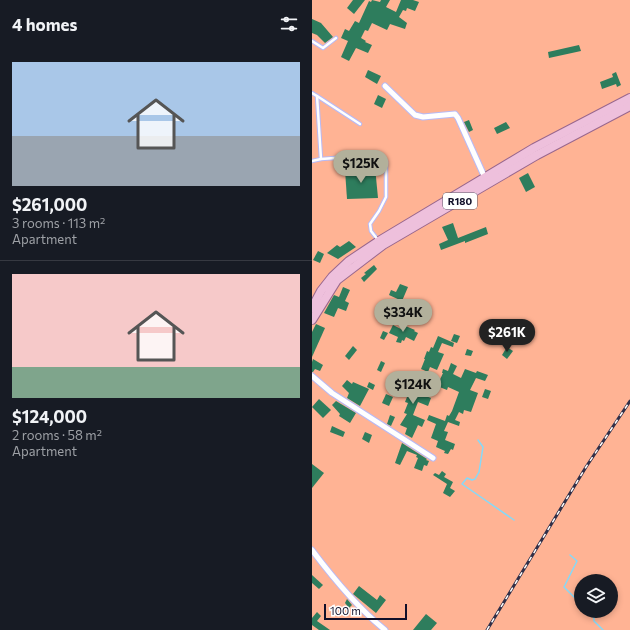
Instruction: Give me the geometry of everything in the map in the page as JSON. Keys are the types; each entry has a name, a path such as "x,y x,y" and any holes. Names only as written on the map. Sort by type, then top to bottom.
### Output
{"main road":[{"name":"R180","path":"312,308 321,291 332,277 349,261 378,241 534,148 630,98"},
{"name":"R180","path":"312,320 337,280 382,246 537,155 630,106"},
{"path":"312,293 321,291"}],"street":[{"path":"384,86 415,115 423,117 455,114 485,178"},
{"path":"312,376 332,393 433,458"},
{"path":"312,550 329,573 385,630"}],"lane":[{"path":"312,41 323,48 336,38"},
{"path":"312,93 360,124"},
{"path":"317,96 321,159"},
{"path":"312,161 377,155 386,161 386,197 370,224 371,231 378,241"}],"shaded area":[{"path":"312,0 630,0 630,630 312,630"}],"building":[{"path":"353,0 365,0 354,14 347,8"},
{"path":"372,0 380,2 381,0 390,0 386,7 396,12 401,0 413,0 419,2 415,11 407,8 406,11 403,10 399,17 407,23 405,29 390,24 387,30 372,23 368,31 365,30 361,38 366,41 365,42 372,45 368,53 356,48 349,61 341,57 348,41 341,38 345,29 349,31 355,21 359,23 369,1 371,2"},
{"path":"312,19 321,23 333,37 325,43 317,35 312,33"},
{"path":"579,45 581,51 549,58 548,52"},
{"path":"368,70 381,76 377,84 365,77"},
{"path":"616,72 621,85 617,87 616,84 602,89 600,82 613,77 612,74"},
{"path":"378,95 386,99 382,108 374,104"},
{"path":"469,120 473,130 469,132 464,122"},
{"path":"506,122 510,128 497,134 494,128"},
{"path":"375,167 378,198 347,199 345,170"},
{"path":"528,173 535,187 526,192 519,178"},
{"path":"453,223 458,238 486,227 488,234 441,250 439,244 448,240 442,227"},
{"path":"349,241 356,247 338,259 327,253 337,245 340,247"},
{"path":"318,251 324,254 320,263 313,260"},
{"path":"374,265 377,269 364,282 361,278 366,274 364,273"},
{"path":"400,284 408,287 402,301 389,295 391,290 396,292"},
{"path":"343,287 350,290 345,301 349,303 346,311 338,308 334,317 324,313 334,295 339,297"},
{"path":"395,308 398,311 392,317 389,313"},
{"path":"316,324 325,328 312,357 312,332"},
{"path":"393,325 401,329 403,325 415,330 414,331 418,333 414,341 406,337 401,343 396,342 398,337 389,333"},
{"path":"383,331 388,333 384,340 380,338"},
{"path":"454,334 460,336 457,343 451,341"},
{"path":"438,336 454,343 453,347 442,343 438,352 444,354 437,370 430,367 428,372 421,369 427,351 429,352 431,347 433,348"},
{"path":"353,346 357,350 349,360 345,356"},
{"path":"507,347 513,351 507,359 502,355"},
{"path":"467,349 473,351 471,356 465,355"},
{"path":"313,359 323,365 320,371 315,369 312,372"},
{"path":"381,361 385,363 381,372 377,370"},
{"path":"451,363 457,366 453,374 461,378 465,369 488,375 485,381 476,378 470,390 478,393 471,412 464,410 463,414 459,412 455,420 460,422 459,426 448,422 444,431 448,432 445,440 455,444 453,450 451,449 448,454 436,447 438,441 431,438 436,424 427,420 429,415 445,421 447,415 449,416 452,411 459,392 448,387 447,390 437,386 443,373 443,369 448,371"},
{"path":"404,379 413,382 414,380 427,385 423,395 431,398 428,406 418,402 413,415 425,420 422,427 418,425 412,438 405,434 407,428 400,425 407,414 404,413 408,403 405,402 409,392 394,386 396,382 402,384"},
{"path":"347,380 352,384 353,382 369,389 360,406 347,398 349,393 342,386"},
{"path":"369,382 375,385 373,390 367,387"},
{"path":"485,389 491,391 488,399 482,397"},
{"path":"386,394 393,397 389,406 382,403"},
{"path":"319,399 331,410 323,418 312,407"},
{"path":"336,401 356,413 350,423 339,416 340,414 332,405"},
{"path":"390,415 395,417 391,426 387,424"},
{"path":"332,426 345,432 343,437 330,432"},
{"path":"365,432 372,435 369,443 362,439"},
{"path":"402,443 429,461 427,466 424,465 422,471 414,468 418,458 416,457 417,455 407,451 400,465 395,463"},
{"path":"312,464 324,473 312,488"},
{"path":"442,471 446,474 444,477 453,482 450,488 455,491 450,497 443,493 447,484 433,475 435,473 439,475"},
{"path":"312,575 323,585 319,589 312,583"},
{"path":"359,586 377,600 380,595 386,600 376,613 353,594"},
{"path":"347,599 352,605 349,608 345,603"},
{"path":"317,612 321,616 317,621 330,630 319,630 312,625 312,618"},
{"path":"426,614 437,623 431,630 413,630"}],"waterway":[{"path":"478,440 483,447 479,472 475,479 472,480 467,478 462,484 514,520"},
{"path":"570,555 577,561 564,587 574,597"},
{"path":"594,618 594,621 603,630"}],"railway":[{"path":"487,630 586,467 630,401"}]}
